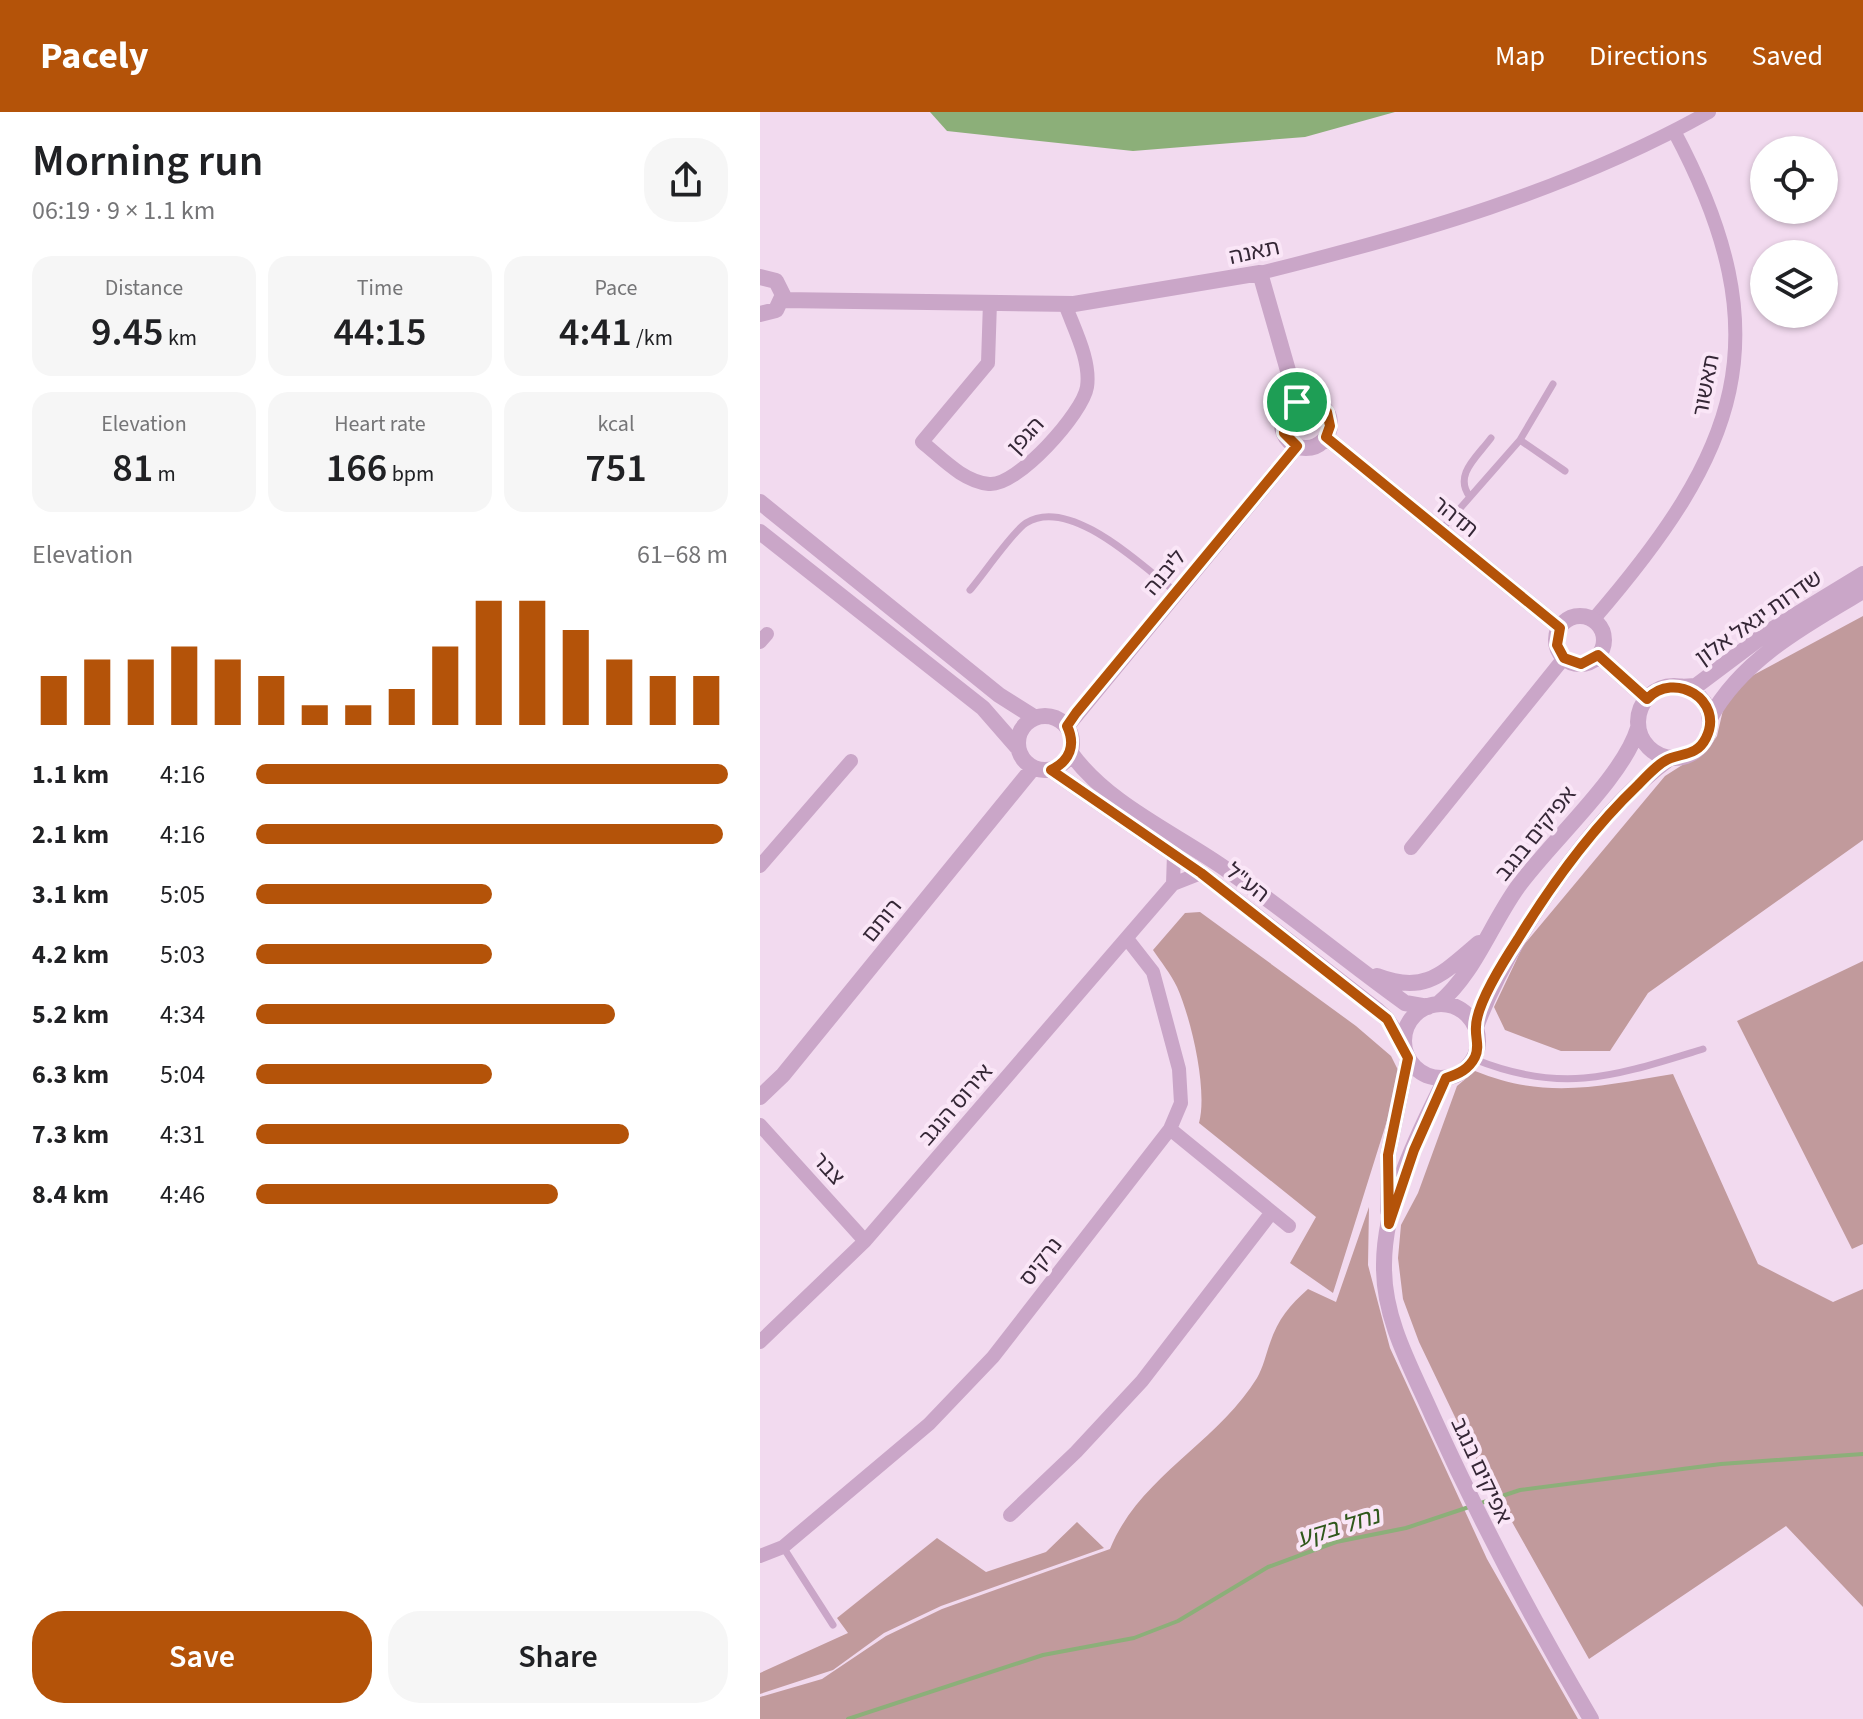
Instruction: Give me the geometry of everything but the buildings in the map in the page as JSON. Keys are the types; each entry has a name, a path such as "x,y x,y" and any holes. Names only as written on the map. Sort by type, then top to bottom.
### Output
{"street":[{"name":"תאנה","path":"782,300 1065,304 1141,295 1260,273 1342,253 1473,213 1552,184 1674,131 1709,112"},
{"name":"תאשור","path":"1593,620 1647,556 1681,509 1714,440 1733,370 1736,324 1728,265 1701,181 1674,131"},
{"path":"1260,273 1297,402"},
{"path":"760,277 776,281 782,290 782,300 772,313 760,314"},
{"name":"הגפן","path":"990,302 988,363 922,442 967,478 992,485 1022,471 1046,450 1087,390 1085,361 1065,304"},
{"path":"1312,401 1324,409 1330,423 1326,437 1311,447 1297,446 1288,440 1282,426 1286,412 1297,402 1312,401"},
{"name":"תדהר","path":"1326,437 1560,628"},
{"name":"ליבנה","path":"1067,726 1297,446"},
{"path":"760,502 999,695 1034,717 1052,716 1067,726 1072,743 1066,760 1051,770 1033,768 1025,763 1017,747 983,708 760,532"},
{"name":"שדרות יגאל אלון","path":"1675,687 1696,686 1768,632 1863,574"},
{"name":"שדרות יגאל אלון","path":"1710,718 1730,688 1753,665 1814,620 1863,591"},
{"path":"1575,617 1593,620 1604,638 1598,655 1581,664 1564,658 1557,645 1560,628 1575,617"},
{"path":"1598,655 1647,699"},
{"path":"1411,848 1564,658"},
{"path":"1675,687 1683,687 1702,699 1710,718 1710,729 1700,748 1681,758 1670,758 1649,749 1638,728 1638,716 1647,699 1660,689 1675,687"},
{"path":"1017,747 1020,729 1034,717"},
{"name":"אפיקים בנגב","path":"1433,1006 1452,992 1517,888 1621,761 1638,728"},
{"name":"הע\"ל","path":"1070,752 1084,770 1132,808 1227,870 1405,1003 1433,1006"},
{"path":"1476,1027 1495,980 1548,893 1629,793 1670,758"},
{"path":"760,866 851,761"},
{"name":"רותם","path":"760,1097 783,1075 1033,768"},
{"name":"הע\"ל","path":"1051,770 1201,873 1376,1009 1387,1019 1406,1052"},
{"path":"1173,884 1174,854"},
{"name":"אירוס הנגב","path":"760,1342 865,1241 1128,940 1173,884 1201,873"},
{"path":"1354,966 1403,985 1427,982 1485,938"},
{"name":"נרקיס","path":"760,1556 783,1547 929,1424 993,1357 1170,1129 1181,1103 1179,1069 1153,972 1128,940"},
{"path":"1433,1006 1461,1009 1476,1027 1478,1038 1474,1059 1457,1075 1446,1078 1424,1074 1406,1052 1409,1022 1433,1006"},
{"name":"אפיקים בנגב","path":"1406,1052 1388,1155 1389,1224 1384,1265 1388,1309 1480,1519 1530,1615 1591,1719"},
{"name":"אפיקים בנגב","path":"1389,1224 1414,1150 1446,1078"},
{"name":"צבר","path":"760,1125 865,1241"},
{"path":"1170,1129 1289,1226"},
{"path":"1010,1515 1076,1452 1142,1381 1272,1212"}],"lane":[{"path":"1440,531 1520,440 1553,384"},
{"path":"1470,497 1462,487 1462,475 1491,438"},
{"path":"1520,440 1565,471"},
{"path":"970,590 1026,523 1060,516 1102,535 1176,592"},
{"path":"1474,1059 1508,1073 1567,1081 1633,1071 1703,1049"},
{"path":"783,1547 833,1625"}],"shaded area":[{"path":"930,112 1395,112 1305,137 1133,151 947,131"},
{"path":"1863,616 1863,840 1648,993 1610,1051 1561,1051 1505,1030 1494,1007 1523,946 1665,776 1709,748 1717,736 1723,710 1746,679"},
{"path":"1200,912 1356,1026 1391,1056 1401,1076 1333,1293 1290,1263 1316,1217 1199,1123 1200,1074 1188,1017 1177,987 1153,950 1185,913"},
{"path":"1863,961 1863,1244 1852,1249 1737,1021"},
{"path":"1475,1071 1501,1080 1550,1088 1597,1086 1673,1074 1758,1264 1833,1302 1863,1289 1863,1607 1786,1526 1589,1659 1466,1440 1419,1342 1403,1299 1398,1258 1401,1225 1418,1193 1457,1086"},
{"path":"1369,1207 1368,1265 1390,1348 1487,1559 1578,1719 760,1719 760,1697 822,1679 886,1636 942,1609 1110,1549 1140,1501 1240,1401 1259,1374 1285,1313 1308,1289 1336,1302"},
{"path":"1077,1522 1104,1548 941,1606 884,1633 833,1670 760,1694 760,1673 848,1633 837,1618 937,1538 986,1572 1046,1552"}],"waterway":[{"name":"נחל בקע","path":"1478,1504 1520,1490 1721,1464 1863,1454"},
{"name":"נחל בקע","path":"848,1719 1043,1655 1134,1638 1178,1621 1268,1567 1336,1542 1406,1528 1469,1507"}],"route":[{"path":"1308,400 1322,406 1330,423 1326,437 1560,628 1556,638 1559,652 1564,658 1581,664 1598,655 1647,699 1660,689 1683,687 1702,699 1710,718 1710,729 1700,748 1681,758 1670,758 1629,793 1548,893 1517,941 1485,1002 1476,1027 1478,1049 1474,1059 1457,1075 1446,1078 1432,1106 1389,1224 1388,1155 1408,1058 1387,1019 1201,873 1051,770 1066,760 1070,752 1071,734 1067,726 1076,713 1297,446 1288,440 1282,426 1286,412 1297,402 1308,400"}]}
